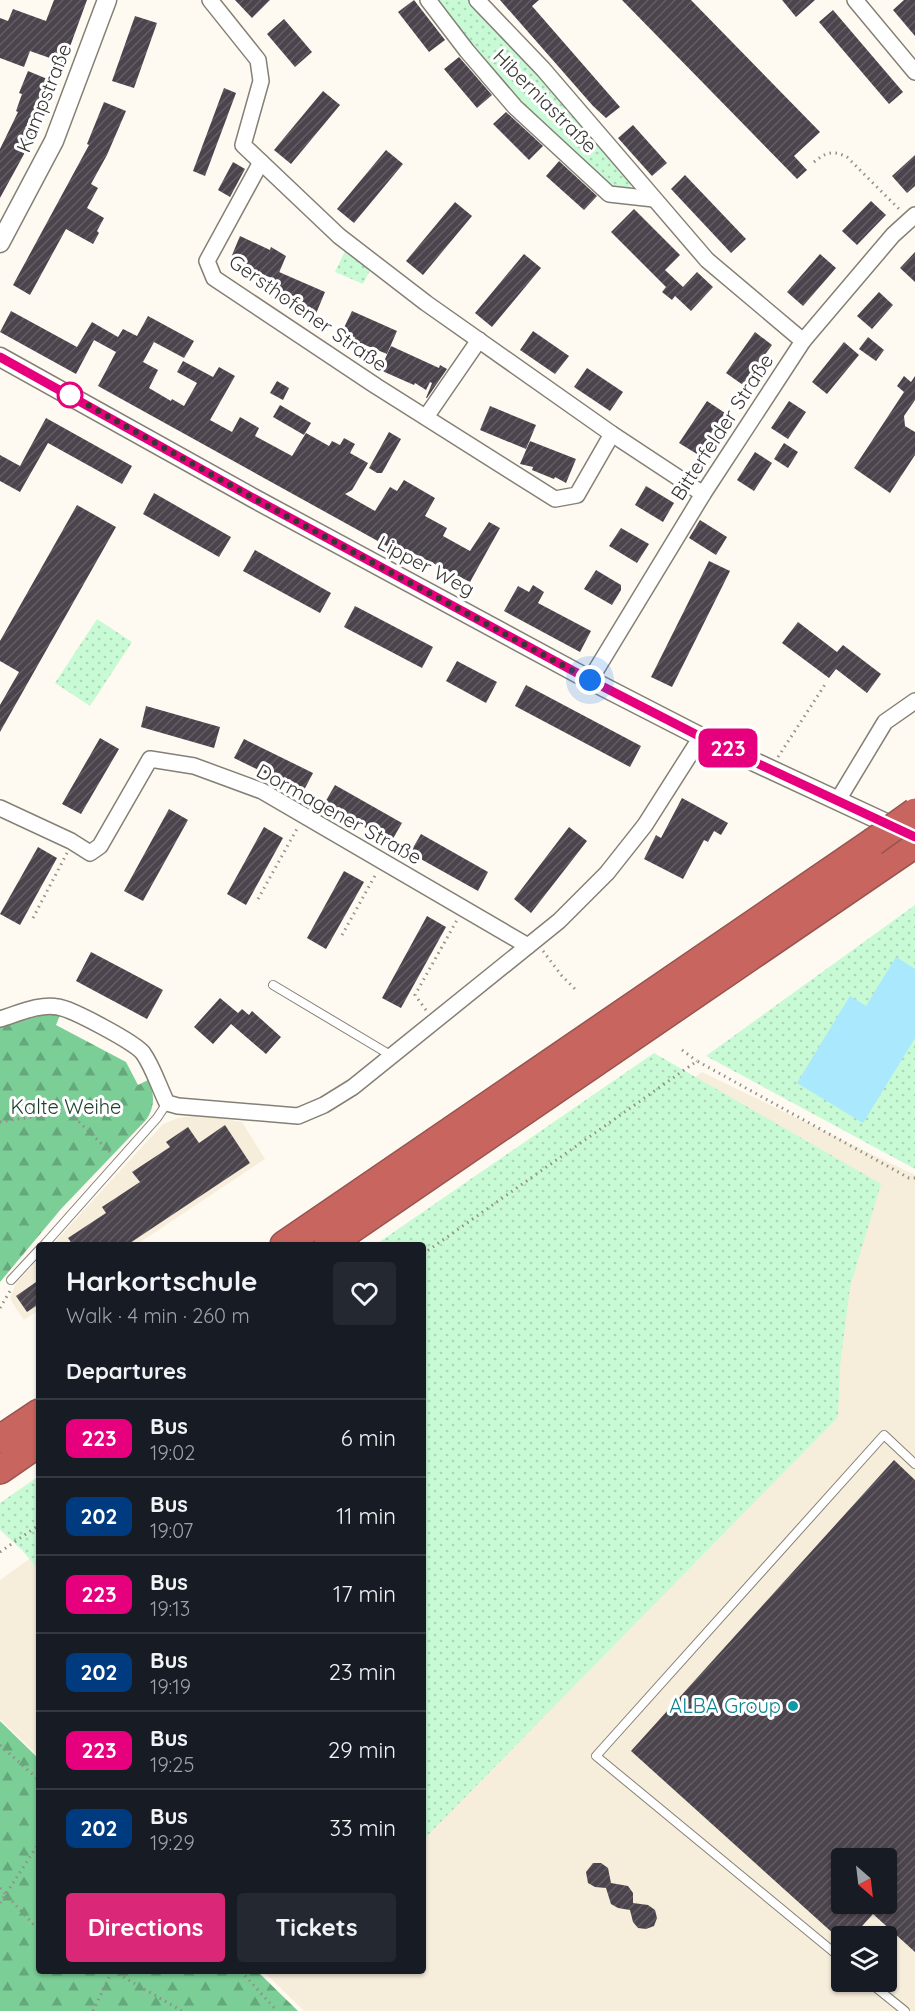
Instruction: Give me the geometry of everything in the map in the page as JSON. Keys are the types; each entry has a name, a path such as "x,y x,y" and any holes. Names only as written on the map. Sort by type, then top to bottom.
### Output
{"highway":[{"path":"288,1242 915,812"},
{"path":"332,1242 909,845"},
{"path":"0,1439 36,1415"},
{"path":"0,1470 36,1445"}],"street":[{"name":"Kampstraße","path":"0,243 54,141 107,0"},
{"path":"210,0 258,60 261,81 243,145 339,236 426,303 612,434 704,494"},
{"name":"Hiberniastraße","path":"428,0 467,51 515,106 609,194 654,199"},
{"name":"Hiberniastraße","path":"477,0 543,69 707,260 803,340"},
{"path":"855,0 915,72"},
{"name":"Gersthofener Straße","path":"261,162 207,261 214,278 376,386 555,499 577,495 612,434"},
{"name":"Bitterfelder Straße","path":"590,680 704,494 803,340 893,235 912,218"},
{"path":"426,417 479,340"},
{"name":"Lipper Weg","path":"0,357 255,499 590,680 701,737 838,800 909,845"},
{"path":"838,800 885,722 915,700"},
{"path":"0,1019 42,1007 58,1007 74,1014 132,1043 147,1059 167,1103 178,1106 298,1116 324,1106 353,1087 559,921 607,873 645,825 701,737"},
{"name":"Dormagener Straße","path":"0,808 90,853 100,846 150,759 194,766 262,791 463,909 531,943"}],"lane":[{"path":"273,985 392,1056"},
{"path":"47,1242 157,1118 167,1103"},
{"path":"11,1280 36,1253"},
{"path":"831,1950 596,1756 884,1436 915,1464"},
{"path":"881,1992 905,2011"}],"path":[{"path":"814,162 824,153 836,152 847,157 912,218"},
{"path":"770,769 826,683"},
{"path":"258,899 304,816"},
{"path":"33,918 73,843"},
{"path":"342,935 383,862"},
{"path":"434,1021 415,995 463,909"},
{"path":"531,943 574,989"},
{"path":"681,1050 909,1178 915,1178"},
{"path":"426,1252 697,1061"},
{"path":"0,1122 68,1111 119,1161"},
{"path":"0,1308 9,1293 11,1280"},
{"path":"0,1552 36,1527"},
{"path":"0,1745 36,1777"},
{"path":"0,1903 36,1848"},
{"path":"0,1888 36,1926"},
{"path":"93,2011 112,1974"},
{"path":"118,1974 182,2011"},
{"path":"244,1974 277,2011"}],"shaded area":[{"path":"702,1072 915,1175 915,2011 304,2011 266,1974 426,1974 426,1272"},
{"path":"200,1115 242,1122 265,1159 140,1242 55,1242 163,1124 178,1118"},
{"path":"36,1262 36,1312 24,1320 10,1299 16,1283"},
{"path":"36,1554 36,1754 0,1719 0,1580"}],"green space":[{"path":"434,0 468,0 531,67 630,182 631,188 618,191 607,184 523,105"},
{"path":"345,251 370,270 363,284 335,272"},
{"path":"97,619 132,642 90,706 55,683"},
{"path":"915,905 915,1169 706,1056"},
{"name":"Kalte Weihe","path":"48,1013 60,1015 56,1025 126,1062 138,1085 148,1080 153,1095 152,1105 146,1120 61,1209 0,1282 0,1028"},
{"path":"654,1053 881,1184 850,1287 840,1366 838,1417 426,1837 426,1242 379,1242"},
{"path":"36,1478 36,1567 22,1550 0,1530 0,1503"},
{"path":"0,1721 36,1756 36,1974 260,1974 298,2011 0,2011"}],"water":[{"path":"896,957 915,969 915,1038 863,1123 797,1083 850,996 866,1006"}],"building":[{"path":"54,0 87,0 64,63 30,51 24,67 0,58 0,18 8,21 13,9 46,21"},
{"path":"235,0 270,0 252,18"},
{"path":"414,0 445,40 429,52 398,12"},
{"path":"500,0 539,0 532,6 620,107 606,118"},
{"path":"622,0 691,0 820,132 794,156 807,170 797,179"},
{"path":"782,0 815,0 796,17"},
{"path":"904,0 915,0 915,36 893,10"},
{"path":"833,10 903,92 889,104 819,22"},
{"path":"135,16 157,23 134,88 112,81"},
{"path":"284,19 312,52 295,67 267,34"},
{"path":"459,57 492,95 477,108 444,69"},
{"path":"28,71 57,83 23,156 0,198 0,149 18,112 16,111 22,94 19,93"},
{"path":"224,88 236,93 205,176 193,171"},
{"path":"323,91 340,105 291,164 274,150"},
{"path":"104,102 126,111 107,155 91,184 98,188 87,208 104,218 97,231 99,233 93,244 66,229 30,295 13,285 89,145 87,144"},
{"path":"506,112 543,146 529,160 493,124"},
{"path":"633,125 667,163 652,176 618,138"},
{"path":"386,150 403,164 354,223 337,209"},
{"path":"915,155 915,186 907,193 892,176"},
{"path":"559,161 597,196 584,210 546,176"},
{"path":"233,162 245,169 230,197 218,190"},
{"path":"685,175 746,239 731,253 671,189"},
{"path":"871,201 886,215 857,245 842,231"},
{"path":"455,202 472,216 423,275 406,261"},
{"path":"634,209 680,255 665,270 683,287 697,272 713,287 691,311 675,296 672,300 662,292 666,287 611,232"},
{"path":"240,236 270,250 271,247 286,256 276,280 230,260"},
{"path":"915,252 915,282 900,268"},
{"path":"524,254 541,268 492,327 475,313"},
{"path":"820,254 836,268 803,306 787,292"},
{"path":"279,272 325,292 315,316 269,296"},
{"path":"879,292 893,305 872,329 857,316"},
{"path":"11,311 77,347 92,322 118,337 123,329 137,336 148,316 194,341 184,358 154,342 143,362 158,370 149,388 184,406 197,383 177,372 183,361 213,377 219,367 235,376 210,420 232,432 240,417 259,428 255,436 292,456 306,433 329,446 332,441 340,445 344,438 355,444 350,453 368,463 352,490 345,494 375,511 390,487 397,491 404,480 435,498 425,516 447,528 443,536 470,551 489,522 500,528 470,582 407,550 403,555 98,386 116,352 94,340 76,374 0,332"},
{"path":"352,311 397,331 387,354 353,340 355,337 341,334"},
{"path":"533,331 569,356 555,374 520,350"},
{"path":"755,332 772,345 743,385 726,373"},
{"path":"868,337 884,350 876,361 859,349"},
{"path":"844,342 859,355 827,394 812,382"},
{"path":"391,346 439,368 440,365 447,369 427,398 432,383 430,382 426,390 415,383 414,385 380,370"},
{"path":"587,368 623,392 610,411 574,387"},
{"path":"904,376 911,382 915,376 915,400 904,416 905,426 915,432 915,455 890,493 854,468 904,392 897,386"},
{"path":"277,381 289,388 283,400 270,393"},
{"path":"707,401 725,413 697,454 679,443"},
{"path":"789,401 806,412 788,439 771,428"},
{"path":"280,405 311,423 304,435 273,417"},
{"path":"490,406 536,425 526,449 480,430"},
{"path":"46,418 132,466 122,484 48,443 20,492 0,481 0,455 20,466"},
{"path":"389,432 401,439 382,473 377,473 369,468"},
{"path":"530,441 576,459 566,483 532,470 533,467 520,464"},
{"path":"784,443 798,452 788,468 774,459"},
{"path":"755,452 772,463 754,491 737,480"},
{"path":"646,486 674,503 663,522 635,505"},
{"path":"154,493 231,537 219,557 143,514"},
{"path":"77,505 116,527 0,732 0,705 19,672 0,661 0,641"},
{"path":"700,520 727,537 716,555 689,538"},
{"path":"621,528 649,544 637,563 609,546"},
{"path":"255,550 331,593 320,613 243,571"},
{"path":"709,561 730,571 672,687 651,677"},
{"path":"596,570 621,585 621,590 612,605 584,589"},
{"path":"533,585 544,592 538,603 591,631 580,652 504,611 518,586 529,592"},
{"path":"355,606 433,647 422,668 344,627"},
{"path":"798,622 837,652 843,645 881,674 867,693 836,669 829,678 782,643"},
{"path":"457,661 497,682 486,703 446,681"},
{"path":"526,685 641,746 630,767 515,706"},
{"path":"146,706 220,727 214,748 141,727"},
{"path":"100,738 119,749 81,814 62,804"},
{"path":"244,739 313,773 303,792 234,758"},
{"path":"335,785 402,823 391,842 324,804"},
{"path":"682,798 728,823 721,835 714,831 708,842 704,840 683,879 644,859 656,835 661,838"},
{"path":"169,809 188,820 143,901 124,891"},
{"path":"264,827 283,838 246,905 227,894"},
{"path":"569,827 587,841 531,913 514,899"},
{"path":"421,834 488,872 478,891 410,853"},
{"path":"38,847 57,858 20,925 0,914"},
{"path":"344,871 364,882 326,949 307,938"},
{"path":"427,916 446,927 401,1008 382,998"},
{"path":"91,952 163,990 147,1019 76,981"},
{"path":"220,998 238,1013 242,1009 249,1015 252,1011 281,1037 266,1054 231,1024 213,1044 194,1027"},
{"path":"225,1125 250,1163 132,1242 71,1242 68,1238 106,1213 102,1207 140,1182 132,1172 170,1147 166,1142 188,1127 199,1143"},
{"path":"36,1282 36,1306 27,1312 16,1296"},
{"name":"ALBA Group","path":"894,1460 915,1480 915,1952 897,1936 897,1926 886,1926 873,1914 862,1926 831,1926 831,1931 631,1751"},
{"path":"593,1863 601,1863 608,1868 611,1883 628,1886 633,1893 633,1903 648,1905 655,1910 657,1918 654,1926 646,1929 638,1928 633,1922 630,1910 611,1904 606,1888 595,1887 588,1883 586,1872"}],"bus line":[{"name":"223","path":"0,357 255,499 590,680 701,737 915,837"}],"place":[{"name":"ALBA Group","path":"793,1706"}],"route":[{"path":"70,395 255,499 590,680"}]}
